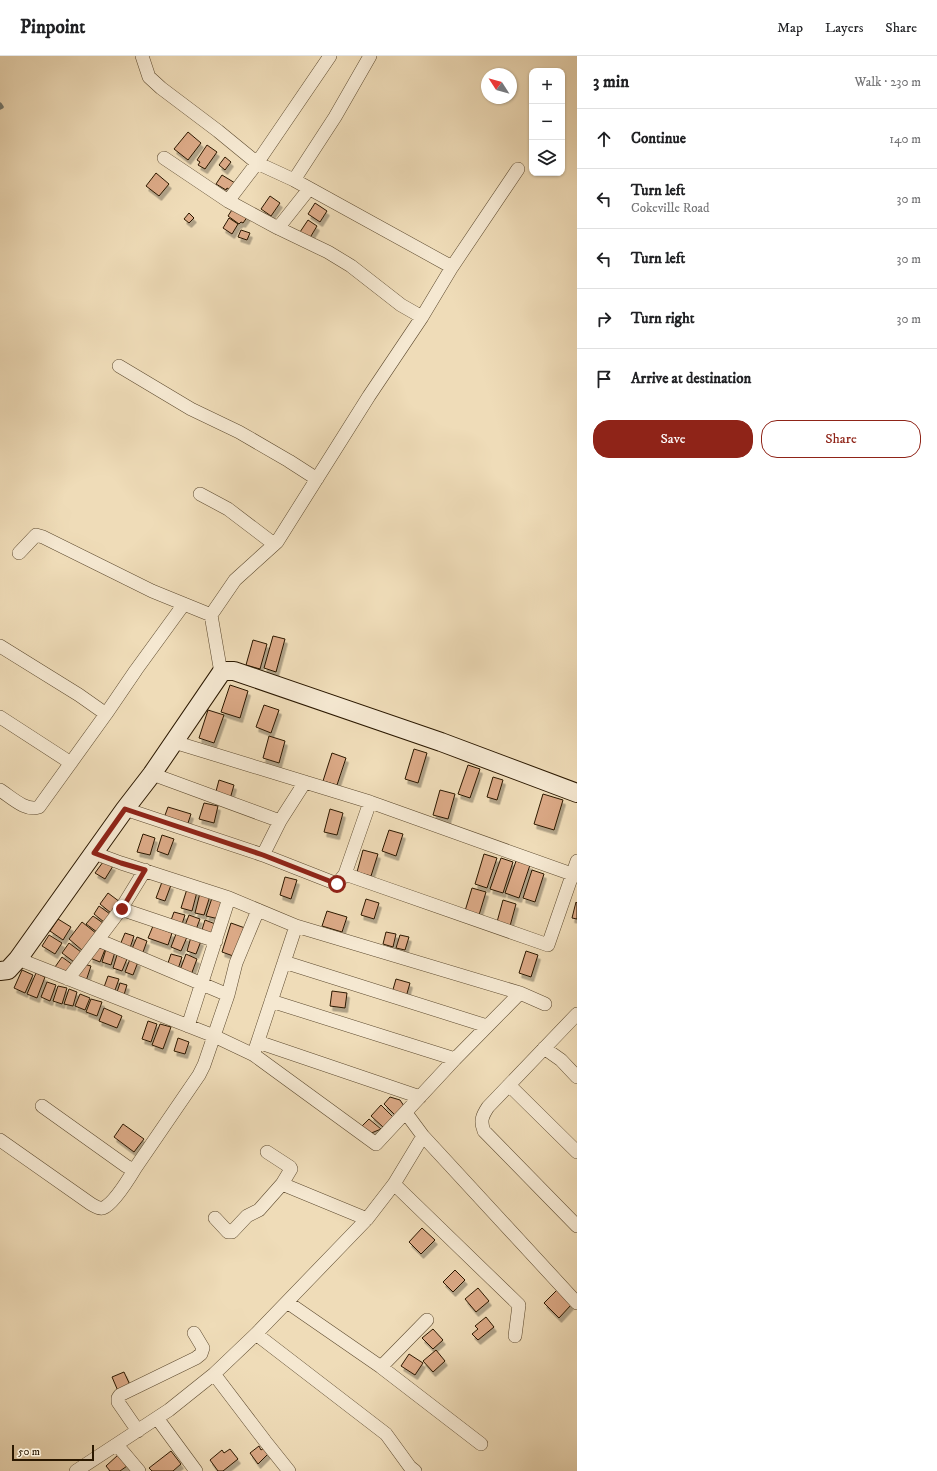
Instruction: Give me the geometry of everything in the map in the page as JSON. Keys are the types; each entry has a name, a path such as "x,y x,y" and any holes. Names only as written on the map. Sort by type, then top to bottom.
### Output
{"street":[{"path":"142,56 148,77 160,88 218,131 257,163 294,180 452,267"},
{"path":"228,201 257,163 330,56"},
{"path":"294,180 335,117 370,56"},
{"path":"164,158 228,201 278,228 328,252 352,266 401,305 422,317"},
{"path":"221,673 211,615 235,580 274,544 369,396 422,317 452,267 518,169"},
{"path":"278,228 309,189"},
{"path":"119,366 191,409 239,432 290,461 317,479"},
{"path":"200,494 228,509 274,544"},
{"path":"19,553 36,535 43,536 126,578 211,615"},
{"path":"0,790 25,806 32,809 39,807 72,763 131,676 184,604"},
{"path":"0,646 79,695 106,714"},
{"path":"520,993 455,1059 376,1144 254,1055 214,1036 68,979 9,967 152,774 221,673 226,671 241,674 441,742 577,793"},
{"path":"0,717 72,763"},
{"path":"174,742 370,802 575,875"},
{"path":"152,774 280,820"},
{"path":"263,855 280,820 305,782"},
{"path":"125,809 263,855 337,884 345,874 370,802"},
{"path":"94,853 229,898 296,926 520,993 544,1004"},
{"path":"345,874 548,945 575,875 577,861"},
{"path":"68,979 122,909 145,870"},
{"path":"188,1026 229,898"},
{"path":"122,909 216,941"},
{"path":"0,1140 91,1204 99,1208 104,1208 112,1202 199,1075 204,1065 228,995 236,963 258,910"},
{"path":"254,1055 296,926"},
{"path":"98,940 228,995"},
{"path":"284,962 488,1026"},
{"path":"271,1001 455,1059"},
{"path":"577,1014 509,1085 482,1116 484,1131 577,1226"},
{"path":"258,1042 420,1097"},
{"path":"544,1048 561,1060 577,1077"},
{"path":"509,1085 577,1152"},
{"path":"42,1106 126,1166 132,1168 136,1167"},
{"path":"406,1113 423,1136 577,1303"},
{"path":"84,1469 157,1418 214,1374 256,1334 367,1219 394,1184 423,1136"},
{"path":"215,1218 228,1232 232,1232 247,1216 259,1210 282,1184 290,1173 291,1169 267,1152"},
{"path":"282,1184 367,1219"},
{"path":"394,1184 519,1305 515,1336"},
{"path":"287,1302 381,1367 481,1444"},
{"path":"381,1367 427,1320"},
{"path":"138,1431 118,1402 118,1398 120,1395 196,1358 201,1354 203,1348 194,1333"},
{"path":"256,1334 386,1434 415,1471"},
{"path":"214,1374 289,1471"},
{"path":"157,1418 196,1471"},
{"path":"117,1445 139,1471"}],"building":[{"path":"188,132 201,143 188,160 174,149"},
{"path":"207,145 217,152 205,169 198,165 200,162 197,160"},
{"path":"225,157 231,162 225,170 219,165"},
{"path":"156,173 169,184 159,196 146,186"},
{"path":"222,175 235,183 230,190 227,188 226,190 216,184"},
{"path":"270,196 280,203 271,216 261,209"},
{"path":"315,203 327,211 320,222 308,214"},
{"path":"235,205 248,216 243,223 241,222 239,224 228,216"},
{"path":"189,213 194,218 189,223 184,219"},
{"path":"229,218 238,224 232,234 223,228"},
{"path":"308,220 317,226 308,241 298,235"},
{"path":"241,230 250,233 247,240 238,237"},
{"path":"273,636 285,639 276,672 264,668"},
{"path":"253,640 267,644 260,669 246,665"},
{"path":"230,685 248,691 240,718 221,712"},
{"path":"264,705 279,710 271,733 256,727"},
{"path":"208,710 224,715 214,743 199,738"},
{"path":"269,736 285,741 279,763 263,758"},
{"path":"414,749 427,753 418,783 405,779"},
{"path":"332,753 346,758 337,785 323,781"},
{"path":"468,765 480,769 470,798 458,794"},
{"path":"493,777 503,780 497,800 487,797"},
{"path":"219,780 234,785 230,799 215,795"},
{"path":"440,790 455,794 448,819 433,815"},
{"path":"543,794 563,800 554,830 534,824"},
{"path":"204,803 218,806 214,823 199,819"},
{"path":"168,807 191,814 187,826 164,818"},
{"path":"330,809 343,813 337,835 324,832"},
{"path":"389,830 403,834 396,856 382,851"},
{"path":"143,834 155,838 150,855 137,852"},
{"path":"162,835 174,839 168,855 157,851"},
{"path":"363,850 378,854 371,876 357,872"},
{"path":"484,854 497,858 487,888 475,884"},
{"path":"501,858 513,862 503,893 490,889"},
{"path":"516,861 530,865 519,898 505,893"},
{"path":"103,862 113,866 105,879 95,873"},
{"path":"532,870 544,874 535,902 523,898"},
{"path":"285,877 297,880 291,899 280,895"},
{"path":"162,882 171,885 165,901 156,898"},
{"path":"472,888 486,892 479,915 465,911"},
{"path":"187,889 197,892 192,911 181,908"},
{"path":"108,893 120,902 111,913 100,904"},
{"path":"200,893 210,896 204,915 195,913"},
{"path":"212,898 225,901 219,919 206,916"},
{"path":"366,899 379,903 374,919 361,915"},
{"path":"503,900 516,904 510,926 497,922"},
{"path":"576,902 577,903 577,919 572,918"},
{"path":"99,906 110,914 104,922 94,914"},
{"path":"327,911 347,917 342,932 322,926"},
{"path":"174,912 185,915 181,927 170,923"},
{"path":"189,915 200,919 195,932 184,928"},
{"path":"93,916 103,923 97,932 86,924"},
{"path":"58,919 71,927 63,940 50,931"},
{"path":"205,920 218,925 213,938 201,933"},
{"path":"82,922 97,934 83,951 69,939"},
{"path":"231,923 245,928 236,957 222,952"},
{"path":"153,926 172,933 168,945 148,938"},
{"path":"386,932 396,934 393,947 383,944"},
{"path":"125,933 134,936 130,948 120,945"},
{"path":"176,934 187,937 181,951 171,947"},
{"path":"49,935 62,943 55,954 42,946"},
{"path":"400,935 409,937 405,950 396,948"},
{"path":"137,937 147,941 142,955 131,951"},
{"path":"191,937 201,941 196,954 187,951"},
{"path":"69,943 81,952 74,962 62,953"},
{"path":"96,943 106,947 100,962 90,958"},
{"path":"106,949 115,952 111,965 102,962"},
{"path":"526,951 538,955 531,977 519,973"},
{"path":"171,954 182,957 178,969 167,966"},
{"path":"186,954 197,959 191,975 180,970"},
{"path":"117,955 127,959 122,971 113,968"},
{"path":"62,957 73,965 66,974 55,967"},
{"path":"130,959 138,962 133,975 125,972"},
{"path":"80,963 91,966 86,981 76,978"},
{"path":"22,970 33,975 25,993 14,988"},
{"path":"36,973 45,977 37,998 27,994"},
{"path":"108,976 119,979 114,993 103,990"},
{"path":"396,979 410,983 406,997 392,993"},
{"path":"47,982 56,985 50,1001 41,997"},
{"path":"120,983 127,985 123,998 116,995"},
{"path":"58,986 67,988 62,1004 53,1001"},
{"path":"69,989 77,992 73,1006 64,1004"},
{"path":"332,991 347,993 345,1008 330,1006"},
{"path":"80,994 90,998 85,1010 75,1006"},
{"path":"91,999 102,1002 97,1016 86,1012"},
{"path":"104,1008 122,1016 117,1028 99,1021"},
{"path":"148,1021 157,1024 151,1042 142,1039"},
{"path":"160,1024 171,1027 163,1049 152,1045"},
{"path":"178,1038 189,1042 185,1054 174,1051"},
{"path":"390,1097 400,1100 404,1106 395,1115 384,1104"},
{"path":"381,1105 393,1117 383,1127 371,1116"},
{"path":"369,1119 381,1129 369,1134 360,1128"},
{"path":"123,1124 144,1139 134,1152 114,1137"},
{"path":"422,1228 435,1240 421,1254 409,1242"},
{"path":"455,1270 465,1280 453,1292 443,1282"},
{"path":"478,1288 489,1301 476,1312 465,1299"},
{"path":"557,1290 571,1305 559,1318 544,1303"},
{"path":"486,1317 494,1327 478,1340 472,1334 478,1329 475,1326"},
{"path":"433,1329 443,1340 433,1349 422,1338"},
{"path":"436,1350 445,1361 433,1372 423,1361"},
{"path":"409,1354 423,1363 415,1375 401,1366"},
{"path":"124,1372 130,1385 118,1391 112,1377"},
{"path":"259,1446 261,1450 264,1448 268,1454 258,1464 250,1453"},
{"path":"230,1449 238,1459 223,1471 218,1471 210,1460 222,1450 224,1453"},
{"path":"171,1451 181,1464 173,1471 152,1471 149,1468"},
{"path":"118,1455 127,1466 120,1471 110,1471 106,1466"}],"waterway":[{"path":"0,104 2,107 0,108"}],"route":[{"path":"122,909 145,870 94,853 125,809 263,855 337,884"}]}
